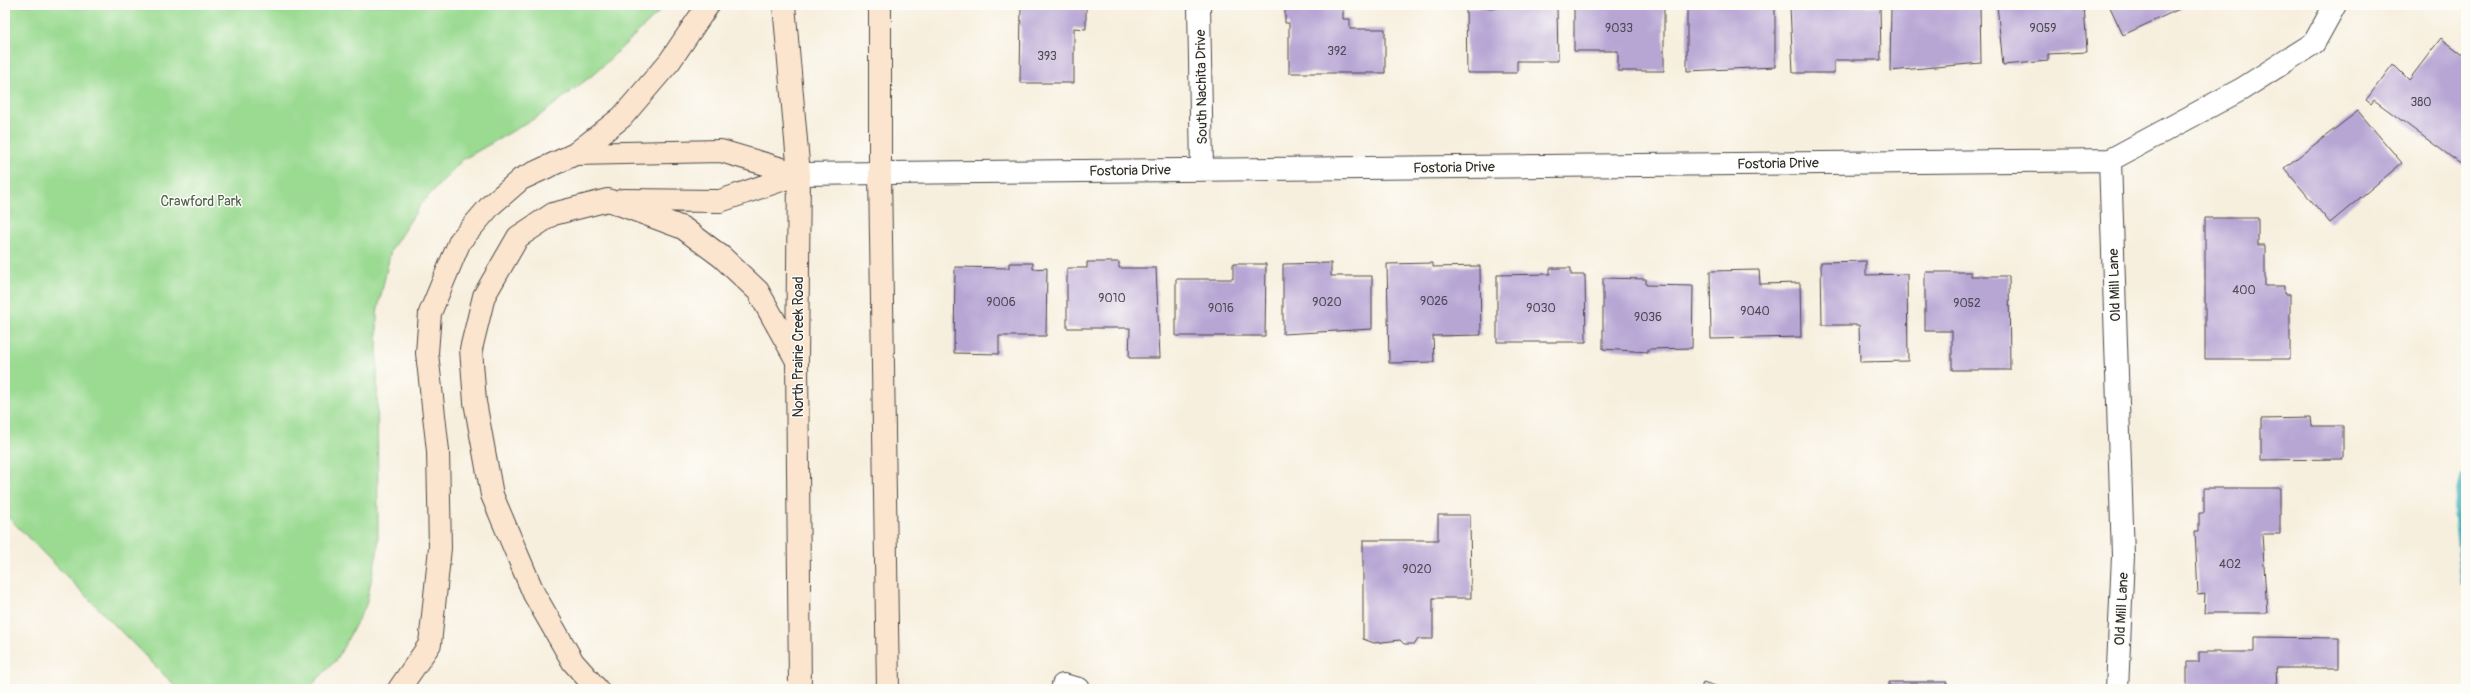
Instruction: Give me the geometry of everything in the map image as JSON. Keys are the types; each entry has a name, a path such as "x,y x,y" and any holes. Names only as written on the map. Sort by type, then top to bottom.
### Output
{"main road":[{"path":"399,689 430,644 440,548 438,451 427,353 430,313 460,241 492,205 521,179 575,154 622,117 670,61 708,5"},
{"name":"North Prairie Creek Road","path":"784,5 799,174 797,361 800,689"},
{"path":"880,5 880,173 888,689"},
{"path":"575,154 722,151 799,174"},
{"path":"597,689 573,662 534,594 492,495 475,402 471,349 484,296 518,237 553,214 608,200 720,201 799,174"},
{"path":"608,200 683,228 722,257 758,291 797,361"}],"street":[{"name":"South Nachita Drive","path":"1199,5 1202,169"},
{"path":"2110,160 2242,89 2314,43 2335,5"},
{"name":"Fostoria Drive","path":"799,174 2110,160"},
{"name":"Old Mill Lane","path":"2110,160 2123,556 2117,689"}],"green space":[{"name":"Crawford Park","path":"5,5 662,5 657,14 594,74 539,116 462,160 421,204 391,250 377,313 378,548 366,605 337,659 308,689 178,689 5,514"}],"building":[{"path":"1021,5 1086,5 1086,29 1074,28 1074,83 1020,83"},
{"path":"1285,5 1343,5 1343,19 1350,19 1350,29 1385,29 1385,73 1289,73 1289,23 1285,23"},
{"path":"1574,5 1664,5 1664,71 1618,71 1618,51 1574,51"},
{"path":"1687,5 1775,5 1775,67 1687,71"},
{"path":"1891,5 1980,5 1981,63 1890,71"},
{"path":"1997,5 2084,5 2087,52 2048,54 2048,61 2003,65"},
{"path":"2109,5 2188,5 2123,35"},
{"path":"1790,6 1880,6 1881,60 1834,60 1834,73 1793,73"},
{"path":"1557,7 1558,61 1517,61 1517,73 1467,73 1466,8"},
{"path":"2441,38 2466,57 2466,168 2374,100 2371,104 2366,100 2393,64 2409,80"},
{"path":"2358,111 2402,163 2330,223 2284,168"},
{"path":"2205,218 2258,218 2258,245 2265,245 2265,286 2284,286 2284,294 2290,294 2290,359 2205,359"},
{"path":"1866,261 1866,275 1907,274 1908,361 1860,362 1859,325 1822,325 1821,262"},
{"path":"1087,262 1119,262 1119,268 1156,268 1160,358 1129,358 1130,328 1067,328 1067,268 1087,268"},
{"path":"1009,263 1033,263 1033,269 1047,268 1046,336 999,336 999,354 954,353 955,267 1009,268"},
{"path":"1331,263 1331,276 1372,276 1372,329 1283,334 1283,264"},
{"path":"1433,263 1433,267 1480,266 1481,335 1433,336 1434,362 1389,363 1387,264"},
{"path":"1233,264 1266,264 1265,336 1176,336 1176,279 1233,279"},
{"path":"1550,268 1571,268 1571,275 1585,275 1586,342 1497,342 1497,275 1550,274"},
{"path":"1759,270 1760,284 1800,283 1801,337 1711,339 1710,271"},
{"path":"1925,272 1971,272 1971,276 2009,276 2010,370 1952,370 1952,331 1925,331"},
{"path":"1603,278 1646,279 1646,285 1693,286 1692,348 1648,349 1648,352 1603,349"},
{"path":"2311,418 2312,426 2343,426 2343,459 2261,460 2261,419"},
{"path":"2204,488 2280,488 2280,534 2262,534 2267,613 2204,613 2205,594 2198,595 2195,531 2199,531 2199,513 2204,513"},
{"path":"1438,515 1470,515 1471,598 1433,598 1433,639 1418,639 1415,644 1404,644 1400,640 1374,643 1363,639 1363,540 1438,540"},
{"path":"2254,637 2339,638 2339,668 2276,668 2277,689 2187,689 2187,662 2199,662 2199,652 2254,652"},
{"path":"1703,682 1725,689 1701,689"},
{"path":"1889,682 1947,682 1947,689 1889,689"}],"waterway":[{"path":"2466,478 2459,510 2466,580"}]}
